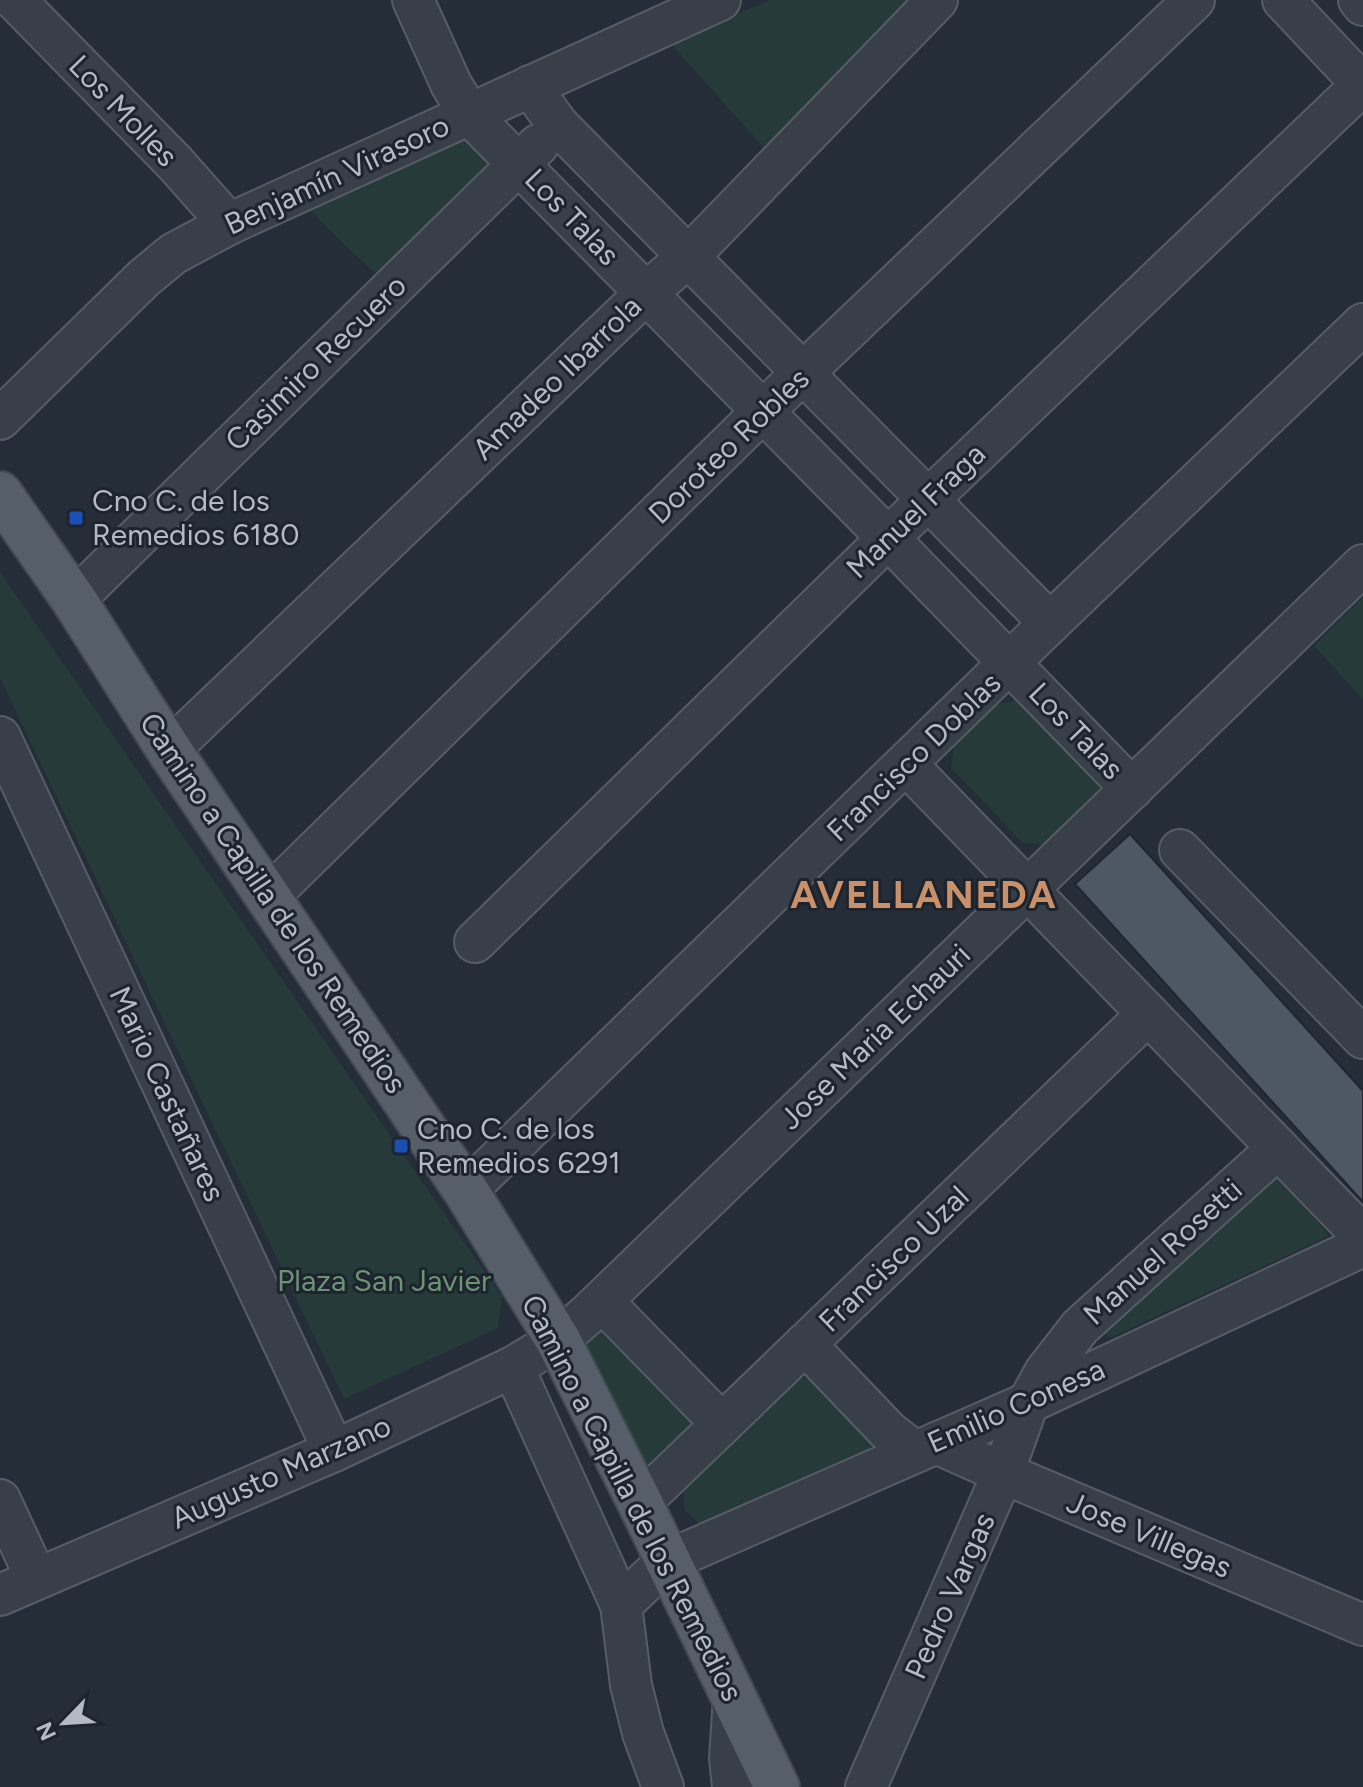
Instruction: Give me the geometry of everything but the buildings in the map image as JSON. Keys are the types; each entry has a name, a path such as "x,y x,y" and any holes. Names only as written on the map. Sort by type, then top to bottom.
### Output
{"main road":[{"name":"Camino a Capilla de los Remedios","path":"0,494 74,600 169,750 466,1191 558,1340 777,1787"}],"street":[{"name":"Los Molles","path":"15,0 175,163 229,224"},
{"name":"Los Talas","path":"413,0 451,84 469,114 1132,789"},
{"name":"Benjamín Virasoro","path":"0,419 144,278 173,254 229,224 720,0"},
{"name":"Amadeo Ibarrola","path":"169,750 646,293 688,257 937,0"},
{"name":"Doroteo Robles","path":"269,896 763,411 1194,0"},
{"path":"1283,0 1363,85"},
{"path":"1359,0 1363,5"},
{"name":"Manuel Fraga","path":"475,942 928,499 1363,85"},
{"path":"530,86 558,125 1050,623"},
{"name":"Casimiro Recuero","path":"74,600 558,125"},
{"name":"Francisco Doblas","path":"466,1191 1050,623 1363,324"},
{"name":"Jose Maria Echauri","path":"558,1340 602,1301 1363,565"},
{"name":"Mario Castañares","path":"0,737 334,1451"},
{"path":"906,764 1363,1236"},
{"path":"1180,850 1363,1038"},
{"name":"Francisco Uzal","path":"640,1503 1148,1014"},
{"name":"Manuel Rosetti","path":"1028,1403 1045,1372 1080,1327 1278,1148"},
{"name":"Emilio Conesa","path":"667,1561 1028,1403 1363,1246"},
{"path":"602,1301 722,1424"},
{"name":"Augusto Marzano","path":"0,1595 334,1451 513,1367 558,1340"},
{"name":"Jose Villegas","path":"805,1344 888,1431 1003,1473 1363,1625"},
{"path":"513,1367 621,1605 631,1685 643,1733 663,1787"},
{"name":"Pedro Vargas","path":"866,1787 1003,1473 1028,1403"},
{"path":"0,1500 36,1578"},
{"path":"621,1605 667,1561"},
{"path":"733,1787 730,1758 734,1697"}],"green space":[{"path":"770,0 917,0 766,150 670,43"},
{"path":"466,134 496,175 380,278 311,212 318,202"},
{"name":"Plaza San Javier","path":"0,572 502,1297 498,1328 344,1399 0,678"},
{"path":"1363,597 1363,699 1314,646"},
{"path":"1025,699 1102,774 1101,791 1044,845 1023,843 951,768 955,740 992,705"},
{"path":"1280,1173 1329,1236 1110,1338 1101,1330"},
{"path":"599,1320 697,1416 697,1430 655,1468 644,1467 584,1339"},
{"path":"813,1377 868,1434 873,1453 704,1527 685,1511 683,1491 793,1380"}],"place":[{"name":"Cno C. de los Remedios 6180","path":"76,518"},
{"name":"Cno C. de los Remedios 6291","path":"401,1146"}],"district":[{"name":"AVELLANEDA","path":"924,895"}]}
